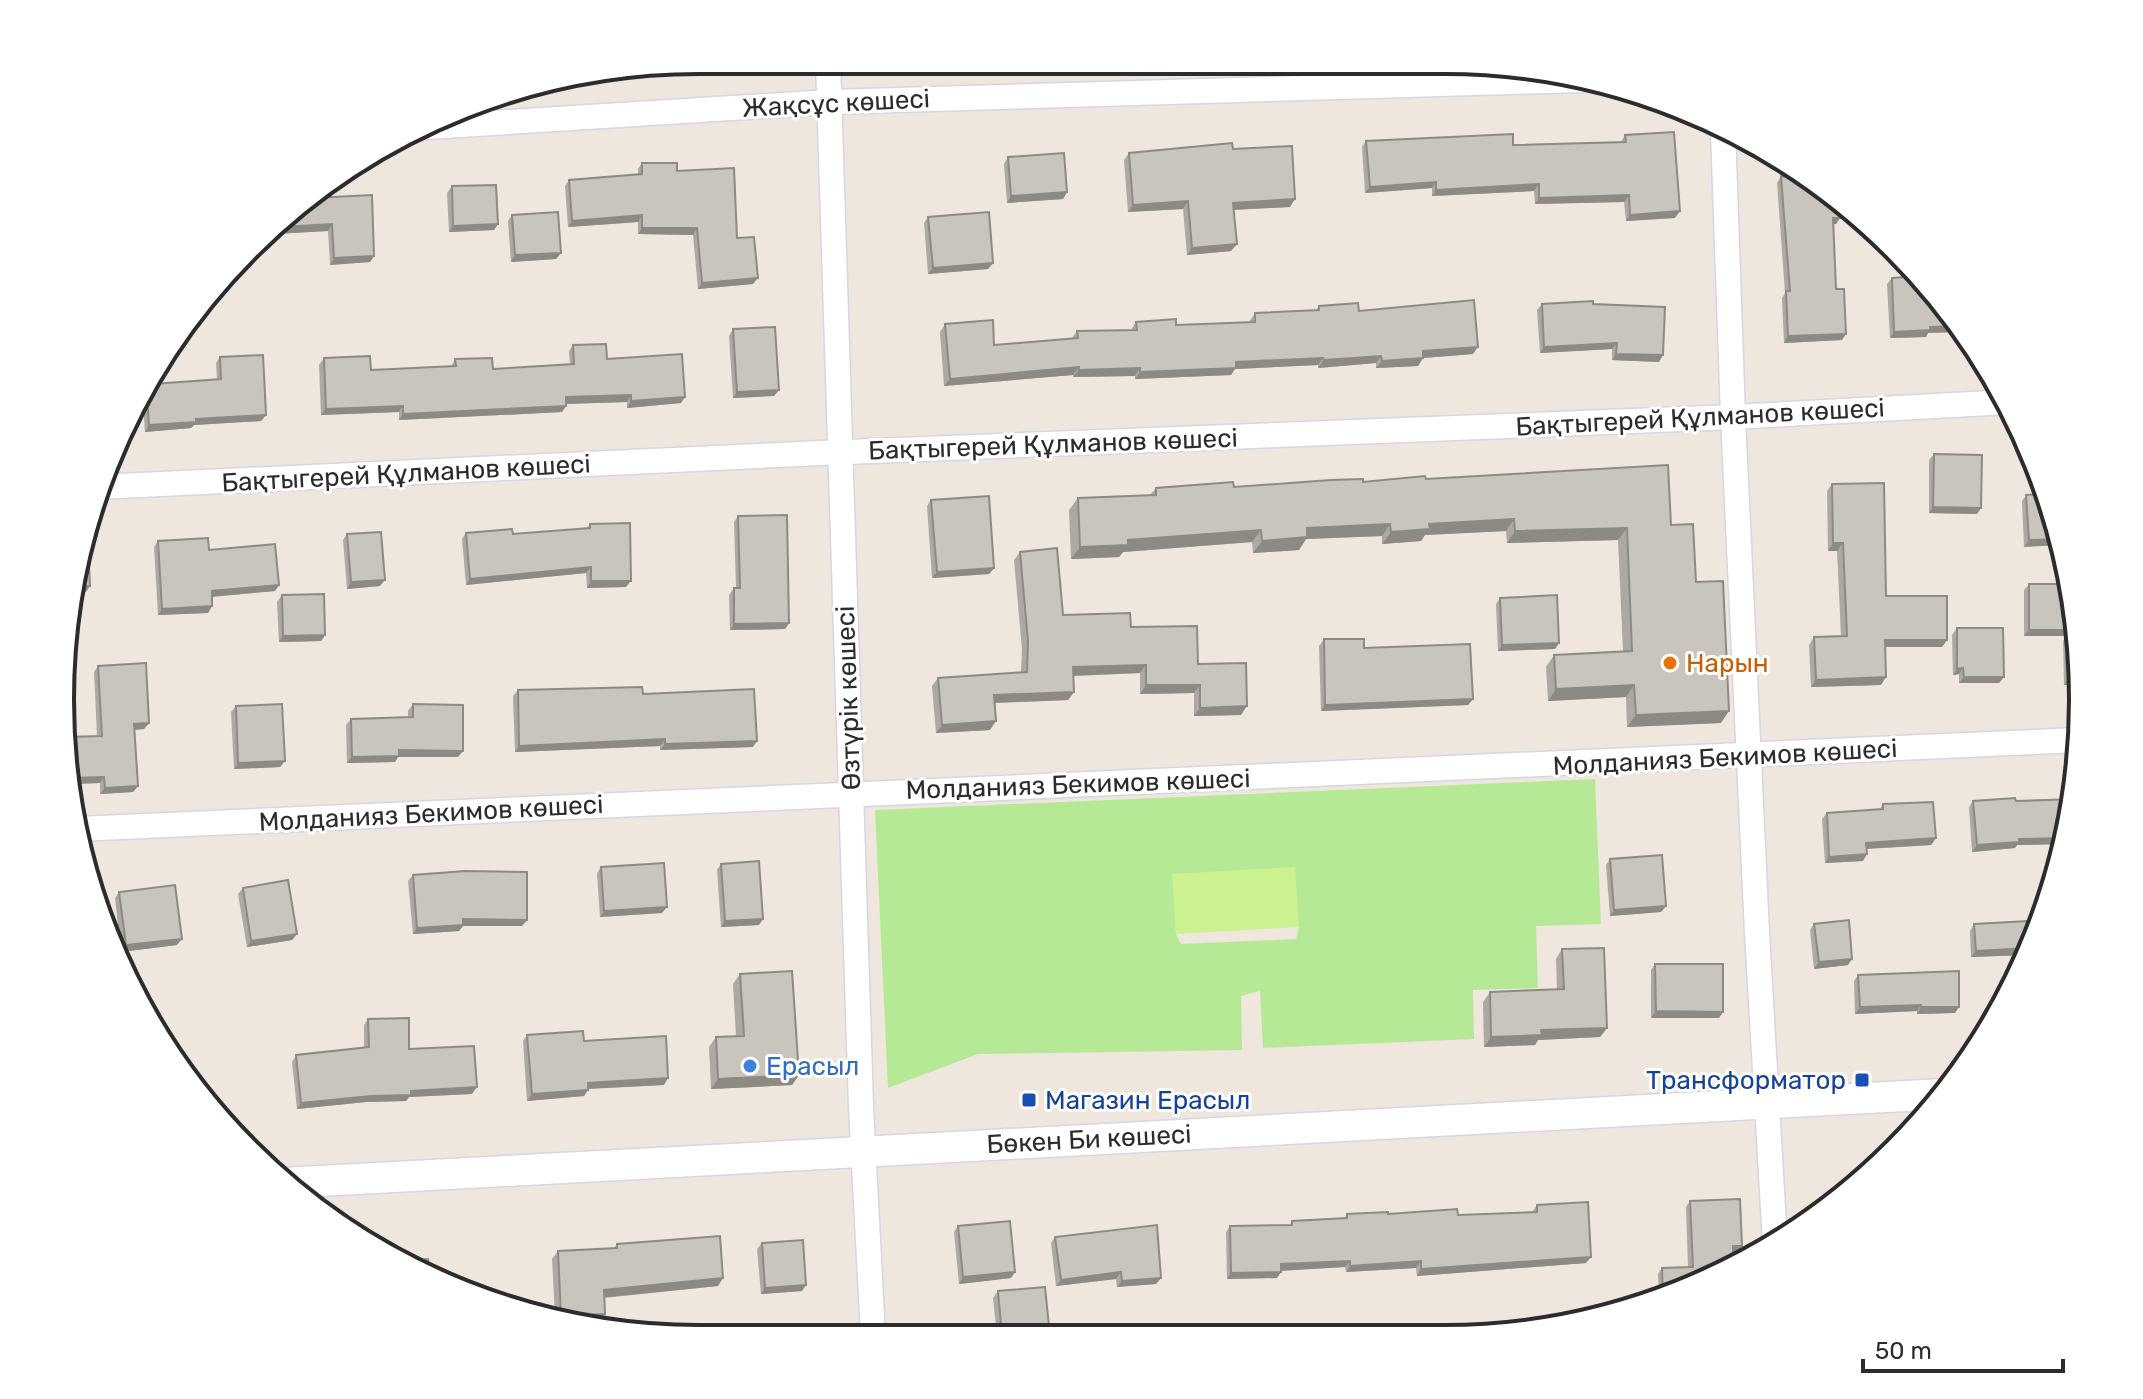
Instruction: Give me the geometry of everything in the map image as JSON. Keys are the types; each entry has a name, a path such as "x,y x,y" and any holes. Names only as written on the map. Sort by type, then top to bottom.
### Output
{"street":[{"name":"Өзтүрік көшесі","path":"828,74 863,1151 872,1325"},
{"name":"Жақсұс көшесі","path":"452,125 829,102 1538,81"},
{"path":"1723,141 1733,417 1774,1230"},
{"name":"Бақтыгерей Құлманов көшесі","path":"112,486 840,452 1733,417 1993,403"},
{"name":"Молданияз Бекимов көшесі","path":"88,829 2068,741"},
{"name":"Бөкен Би көшесі","path":"302,1182 1928,1095"}],"green space":[{"path":"1595,779 1601,924 1536,926 1538,988 1473,990 1474,1039 1263,1048 1260,991 1241,996 1242,1050 978,1054 888,1088 875,810","holes":["1173,874 1299,927 1296,939 1181,944 1176,934"]},
{"path":"1295,867 1299,927 1176,934 1172,874"}],"building":[{"path":"1674,132 1680,211 1630,215 1629,195 1539,198 1539,184 1436,190 1436,182 1370,187 1366,141 1513,134 1513,145 1626,142 1625,135"},
{"path":"1232,143 1233,149 1292,146 1295,199 1233,203 1237,244 1192,248 1188,201 1133,205 1129,153"},
{"path":"1064,153 1067,192 1011,196 1008,157"},
{"path":"642,163 677,163 677,171 734,168 737,238 754,237 758,278 702,283 697,228 642,228 642,215 572,221 569,180 642,174"},
{"path":"1781,177 1791,179 1840,216 1833,218 1836,289 1844,289 1846,334 1788,336 1786,291 1790,291"},
{"path":"496,185 498,224 453,226 452,186"},
{"path":"372,195 374,256 334,258 332,224 290,226 327,197"},
{"path":"558,212 561,253 515,255 512,215"},
{"path":"989,212 993,263 933,268 928,217"},
{"path":"1905,277 1945,327 1894,332 1892,278"},
{"path":"1474,300 1478,347 1423,351 1423,358 1382,361 1381,356 1236,362 1236,368 1140,372 1140,368 1079,370 1079,367 950,379 945,324 993,320 994,345 1078,338 1077,331 1137,330 1136,322 1176,319 1176,325 1255,322 1255,313 1319,310 1319,306 1358,303 1359,311"},
{"path":"1593,301 1593,304 1665,307 1663,355 1616,354 1617,343 1544,347 1542,304"},
{"path":"775,327 779,390 737,392 733,329"},
{"path":"606,344 607,359 682,354 685,397 631,401 631,395 566,397 566,406 403,414 403,406 326,409 324,358 370,356 371,370 456,366 455,359 492,358 493,369 574,364 573,345"},
{"path":"263,355 266,415 149,425 148,406 160,383 221,379 220,357"},
{"path":"1934,454 1982,455 1981,508 1933,507"},
{"path":"1668,465 1671,525 1693,524 1696,582 1723,581 1729,711 1636,715 1634,685 1556,689 1554,655 1632,651 1627,528 1515,531 1514,519 1429,524 1430,529 1391,532 1390,524 1307,528 1307,537 1262,541 1261,530 1128,540 1128,545 1080,547 1078,498 1156,495 1156,488 1233,482 1234,487 1331,480 1363,479 1363,482 1425,476 1426,479"},
{"path":"1884,483 1886,596 1947,596 1947,640 1885,640 1886,677 1816,680 1814,637 1847,636 1843,543 1833,543 1832,484"},
{"path":"2026,495 2035,495 2048,539 2029,540"},
{"path":"989,496 994,568 937,572 931,500"},
{"path":"787,515 789,623 734,624 734,588 740,588 738,516"},
{"path":"630,523 631,581 591,581 591,567 470,579 466,533 512,529 513,534 590,528 590,524"},
{"path":"381,532 385,580 351,582 347,534"},
{"path":"208,538 209,550 275,544 279,585 212,591 212,606 162,609 158,541"},
{"path":"1057,548 1063,615 1130,613 1131,627 1197,626 1198,664 1246,663 1247,706 1200,708 1200,685 1146,685 1146,665 1073,667 1074,692 994,695 996,721 942,725 938,678 1027,672 1028,641 1020,552"},
{"path":"89,564 90,586 84,586"},
{"path":"2029,584 2058,584 2065,630 2029,630"},
{"path":"324,594 325,635 283,636 282,595"},
{"path":"1557,595 1559,643 1502,645 1500,598"},
{"path":"1957,628 2003,628 2004,677 1964,677 1963,668 1957,669"},
{"path":"1324,639 1364,639 1364,648 1470,644 1473,699 1325,705"},
{"path":"146,663 149,723 134,724 138,786 105,788 104,777 79,778 75,737 102,736 98,666"},
{"path":"642,687 643,694 754,689 757,741 665,744 665,739 519,746 518,690"},
{"path":"282,704 285,761 238,763 236,706"},
{"path":"413,704 463,705 463,751 399,750 399,756 352,757 351,719 413,717"},
{"path":"2061,799 2053,838 1977,845 1973,801"},
{"path":"1933,802 1936,838 1866,843 1867,854 1829,857 1827,813 1883,809 1883,804"},
{"path":"1662,855 1666,906 1614,910 1610,859"},
{"path":"759,861 763,919 725,921 721,864"},
{"path":"664,863 667,907 604,911 601,867"},
{"path":"465,871 527,872 527,920 463,919 463,925 417,928 413,875"},
{"path":"288,880 297,934 251,941 243,888"},
{"path":"175,885 182,939 126,945 119,892"},
{"path":"1849,920 1852,959 1819,962 1814,924"},
{"path":"2028,921 2017,949 1976,951 1974,924"},
{"path":"1604,948 1607,1028 1541,1030 1542,1035 1491,1037 1490,992 1564,989 1562,949"},
{"path":"1655,964 1723,964 1723,1012 1656,1011"},
{"path":"792,971 799,1075 718,1079 716,1037 744,1036 740,974"},
{"path":"1959,971 1959,1007 1860,1007 1858,975"},
{"path":"409,1018 409,1049 474,1046 477,1087 301,1103 296,1055 369,1047 368,1019"},
{"path":"583,1031 584,1041 666,1036 668,1078 588,1083 588,1090 532,1094 527,1035"},
{"path":"1740,1199 1742,1246 1733,1246 1733,1253 1663,1285 1662,1268 1693,1267 1690,1201"},
{"path":"1588,1202 1591,1257 1421,1269 1421,1261 1350,1266 1350,1261 1281,1264 1281,1272 1231,1273 1230,1226 1292,1225 1292,1221 1388,1212 1457,1209 1458,1215 1537,1212 1537,1205"},
{"path":"1010,1221 1015,1272 963,1277 958,1226"},
{"path":"1157,1225 1161,1278 1122,1281 1121,1272 1061,1280 1055,1237"},
{"path":"720,1236 723,1278 604,1290 605,1314 588,1315 561,1309 558,1251 617,1248 617,1244"},
{"path":"803,1240 806,1285 765,1288 762,1243"},
{"path":"1045,1287 1049,1325 1001,1325 998,1291"}],"place":[{"name":"Нарын","path":"1670,663"},
{"name":"Ерасыл","path":"750,1066"},
{"name":"Трансформатор","path":"1862,1080"},
{"name":"Магазин Ерасыл","path":"1029,1100"}]}
